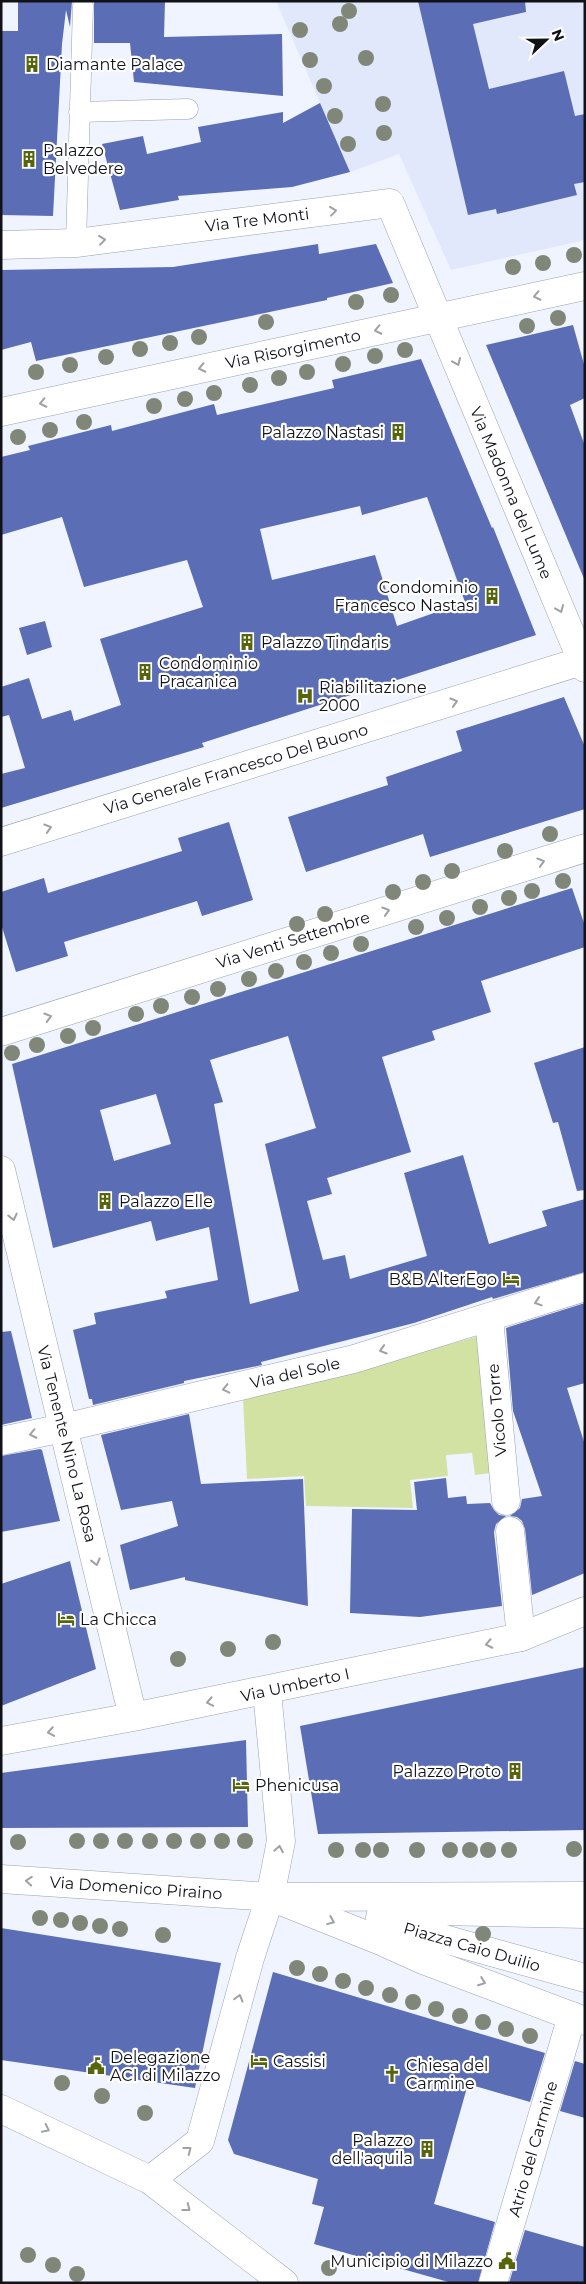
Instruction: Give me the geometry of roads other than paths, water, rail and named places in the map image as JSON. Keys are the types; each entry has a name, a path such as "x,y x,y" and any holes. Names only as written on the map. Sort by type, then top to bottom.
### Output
{"street":[{"name":"Via Tre Monti","path":"1,245 76,243 390,203 438,317"},
{"name":"Via Risorgimento","path":"1,412 585,286"},
{"name":"Via Madonna del Lume","path":"438,317 584,663"},
{"name":"Via Generale Francesco Del Buono","path":"1,842 584,663"},
{"name":"Via Venti Settembre","path":"1,1032 585,848"},
{"name":"Via Tenente Nino La Rosa","path":"1,1170 134,1718"},
{"name":"Via del Sole","path":"1,1441 354,1359 489,1318 585,1286"},
{"name":"Vicolo Torre","path":"489,1318 506,1501"},
{"path":"510,1531 521,1637"},
{"name":"Via Umberto I","path":"1,1740 134,1718 521,1637 585,1611"},
{"path":"150,2180 200,2141 250,1958 270,1896 281,1841 267,1691"},
{"name":"Via Domenico Piraino","path":"1,1879 270,1896"},
{"name":"Piazza Caio Duilio","path":"270,1896 585,1896"},
{"name":"Piazza Caio Duilio","path":"270,1896 381,1940 422,1960 578,2018"},
{"name":"Piazza Caio Duilio","path":"381,1940 379,1927 381,1909 394,1896"},
{"name":"Piazza Caio Duilio","path":"585,1914 392,1910 387,1913 386,1919 390,1924 585,1978"},
{"name":"Atrio del Carmine","path":"494,2283 578,2018"},
{"path":"1,2109 150,2180 284,2283"}],"lane":[{"path":"76,243 82,6"},
{"path":"79,112 188,110"}],"place":[{"name":"Diamante Palace","path":"32,64"},
{"name":"Palazzo Belvedere","path":"29,159"},
{"name":"Palazzo Nastasi","path":"398,432"},
{"name":"Condominio Francesco Nastasi","path":"492,596"},
{"name":"Palazzo Tindaris","path":"247,642"},
{"name":"Condominio Pracanica","path":"145,672"},
{"name":"Riabilitazione 2000","path":"305,696"},
{"name":"Palazzo Elle","path":"105,1201"},
{"name":"B&B AlterEgo","path":"511,1279"},
{"name":"La Chicca","path":"66,1619"},
{"name":"Palazzo Proto","path":"515,1771"},
{"name":"Phenicusa","path":"241,1785"},
{"name":"Cassisi","path":"259,2061"},
{"name":"Delegazione ACI di Milazzo","path":"96,2066"},
{"name":"Chiesa del Carmine","path":"392,2074"},
{"name":"Palazzo dell'aquila","path":"427,2149"},
{"name":"Municipio di Milazzo","path":"507,2261"}]}
